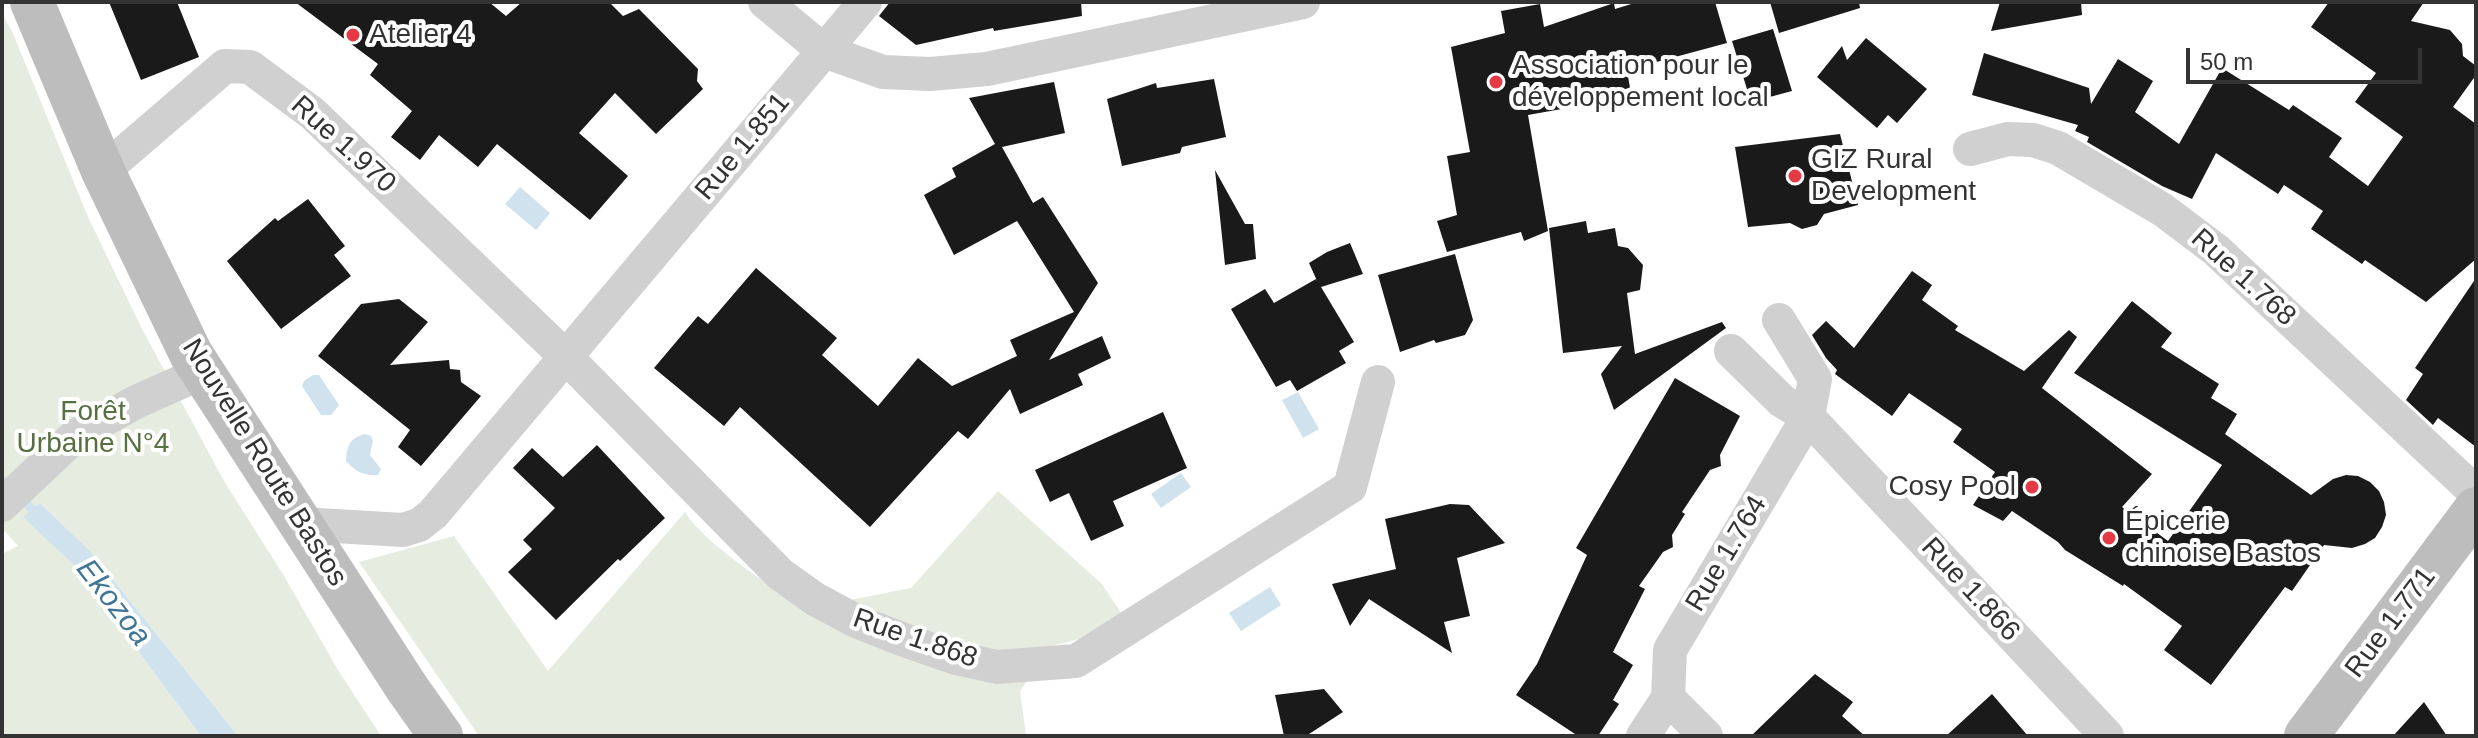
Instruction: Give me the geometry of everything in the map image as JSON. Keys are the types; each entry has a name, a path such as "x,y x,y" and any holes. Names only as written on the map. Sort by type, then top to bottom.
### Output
{"main road":[{"name":"Nouvelle Route Bastos","path":"32,2 103,171 201,373 441,736"},
{"name":"Rue 1.771","path":"2306,736 2476,509"}],"street":[{"path":"765,2 824,51 883,72 930,74 987,69 1303,2"},
{"name":"Rue 1.851","path":"301,524 403,530 419,525 433,514 865,2"},
{"name":"Rue 1.970","path":"103,171 225,66 250,67 312,113 566,357"},
{"name":"Rue 1.768","path":"1970,149 2008,139 2033,140 2058,148 2163,210 2216,250 2476,493"},
{"path":"1779,320 1815,379 1808,417"},
{"name":"Rue 1.866","path":"1731,351 1782,401 1808,417 2107,736"},
{"name":"Rue 1.868","path":"566,357 780,574 815,599 856,621 956,658 997,667 1076,661 1350,487 1378,382"},
{"path":"2,505 75,436 136,402 201,373"},
{"name":"Rue 1.764","path":"1668,698 1670,650 1808,417"},
{"path":"1643,736 1668,698 1706,736"}],"green space":[{"name":"Forêt Urbaine N°4","path":"2,14 12,31 88,217 142,329 224,481 381,736 238,736 90,551 40,503 24,517 76,567 201,736 2,736 2,554 18,546 2,528"},
{"path":"998,491 1102,584 1121,613 1099,634 1052,646 1020,691 1026,736 479,736 359,562 454,536 548,671 685,512 707,538 804,609 911,588"}],"water":[{"path":"520,187 550,213 536,230 505,204"},
{"path":"313,375 319,375 339,405 331,415 321,415 302,386"},
{"path":"1298,392 1319,429 1303,438 1282,400"},
{"path":"365,434 371,436 373,441 370,455 381,469 378,475 360,472 346,461 350,443"},
{"path":"1181,473 1191,487 1161,508 1151,494"},
{"path":"40,503 90,551 238,736 201,736 76,567 23,517"},
{"path":"1270,587 1281,605 1241,631 1229,613"}],"building":[{"path":"109,2 177,2 199,57 141,80"},
{"path":"295,2 489,2 506,16 522,2 609,2 623,16 639,9 698,69 697,81 703,89 656,134 615,93 579,133 628,176 590,220 497,144 478,167 439,135 420,160 391,137 412,111 370,75 378,64"},
{"path":"890,2 1081,2 1082,16 994,31 993,28 916,45 879,16"},
{"path":"1638,2 1715,2 1727,43 1627,70 1630,88 1583,98 1584,105 1528,115 1548,231 1524,241 1521,232 1447,252 1437,221 1457,215 1447,156 1470,152 1451,47 1505,33 1501,11 1540,4 1544,27 1614,3 1615,9"},
{"path":"1770,2 1859,2 1860,8 1779,33"},
{"path":"2000,2 2081,2 2082,15 1991,31"},
{"path":"2329,2 2424,2 2411,21 2450,30 2462,44 2463,56 2476,66 2476,75 2453,107 2476,124 2476,259 2426,302 2365,260 2362,264 2311,229 2323,211 2284,185 2278,194 2216,153 2192,199 2162,186 2087,142 2089,137 2075,131 2078,125 1972,95 1984,53 2089,88 2091,104 2118,59 2153,81 2135,112 2179,144 2222,68 2289,110 2293,105 2342,138 2329,157 2368,186 2403,137 2355,102 2376,73 2311,27"},
{"path":"1773,29 1792,91 1751,102 1732,41"},
{"path":"1866,38 1927,89 1897,123 1888,115 1877,128 1817,77 1842,46 1847,60"},
{"path":"1214,79 1226,137 1182,147 1180,153 1122,166 1107,99 1156,83 1157,88"},
{"path":"1054,82 1065,133 1002,147 1033,203 1043,197 1098,283 1049,360 1102,336 1111,358 1078,374 1083,385 1020,414 1010,389 968,439 958,431 870,527 740,407 724,426 654,368 698,316 708,324 756,268 837,338 822,355 878,406 918,358 952,386 1017,356 1010,340 1074,312 1017,221 954,255 924,195 956,177 952,168 995,144 969,98"},
{"name":"GIZ Rural Development","path":"1840,134 1858,205 1824,214 1817,225 1802,229 1790,223 1748,227 1735,147"},
{"path":"1215,170 1245,224 1253,224 1256,259 1225,265"},
{"path":"308,199 345,246 334,255 351,276 281,329 227,261 275,218 278,221"},
{"path":"1586,221 1588,233 1615,228 1618,246 1628,248 1643,265 1640,290 1627,293 1635,354 1722,322 1726,328 1614,410 1601,374 1622,346 1563,353 1549,228"},
{"path":"1350,243 1363,274 1321,287 1354,342 1339,351 1346,363 1297,391 1290,380 1276,387 1231,309 1265,289 1274,303 1316,279 1318,283 1309,263"},
{"path":"1455,254 1473,320 1465,335 1436,343 1434,340 1400,352 1378,275"},
{"path":"1912,271 1932,285 1922,300 1958,326 1955,330 2024,371 2069,330 2077,337 2042,388 2152,474 2122,507 2168,541 2222,465 2074,373 2132,301 2172,333 2161,347 2219,384 2211,398 2237,414 2225,434 2311,495 2333,479 2346,475 2370,482 2384,502 2386,515 2382,527 2375,538 2365,544 2352,548 2324,545 2292,591 2285,587 2211,685 2164,650 2182,626 2124,584 2065,550 2012,511 2003,521 1973,505 1995,472 1953,442 1962,429 1909,393 1892,416 1835,374 1837,370 1812,335 1826,321 1854,348"},
{"path":"2476,278 2476,447 2438,418 2433,425 2406,400 2423,374 2415,368"},
{"path":"399,299 428,322 390,365 449,360 450,369 460,370 461,382 481,396 421,466 398,447 410,430 318,356 361,304"},
{"path":"1675,378 1740,416 1720,455 1721,466 1710,470 1682,512 1685,514 1672,535 1673,547 1663,552 1639,586 1645,589 1613,652 1633,665 1613,700 1619,704 1598,736 1578,736 1516,695 1537,664 1587,555 1576,548"},
{"path":"1163,412 1187,468 1113,501 1124,526 1091,541 1069,493 1050,502 1035,470"},
{"path":"597,445 665,518 556,620 508,572 532,549 523,540 555,508 513,468 532,448 563,477"},
{"path":"1450,504 1469,505 1505,543 1457,558 1470,616 1444,622 1452,653 1369,599 1350,626 1332,584 1396,569 1385,519"},
{"path":"1815,674 1853,702 1842,716 1865,736 1751,736"},
{"path":"1324,689 1343,712 1306,736 1284,736 1275,695"},
{"path":"1992,694 2028,736 1946,736"},
{"path":"2424,702 2447,736 2393,736"}],"waterway":[{"name":"Ekozoa","path":"2,480 40,517"}],"place":[{"name":"Atelier 4","path":"353,35"},
{"name":"Association pour le développement local","path":"1496,82"},
{"name":"GIZ Rural Development","path":"1795,176"},
{"name":"Cosy Pool","path":"2032,487"},
{"name":"Épicerie chinoise Bastos","path":"2109,538"}]}
